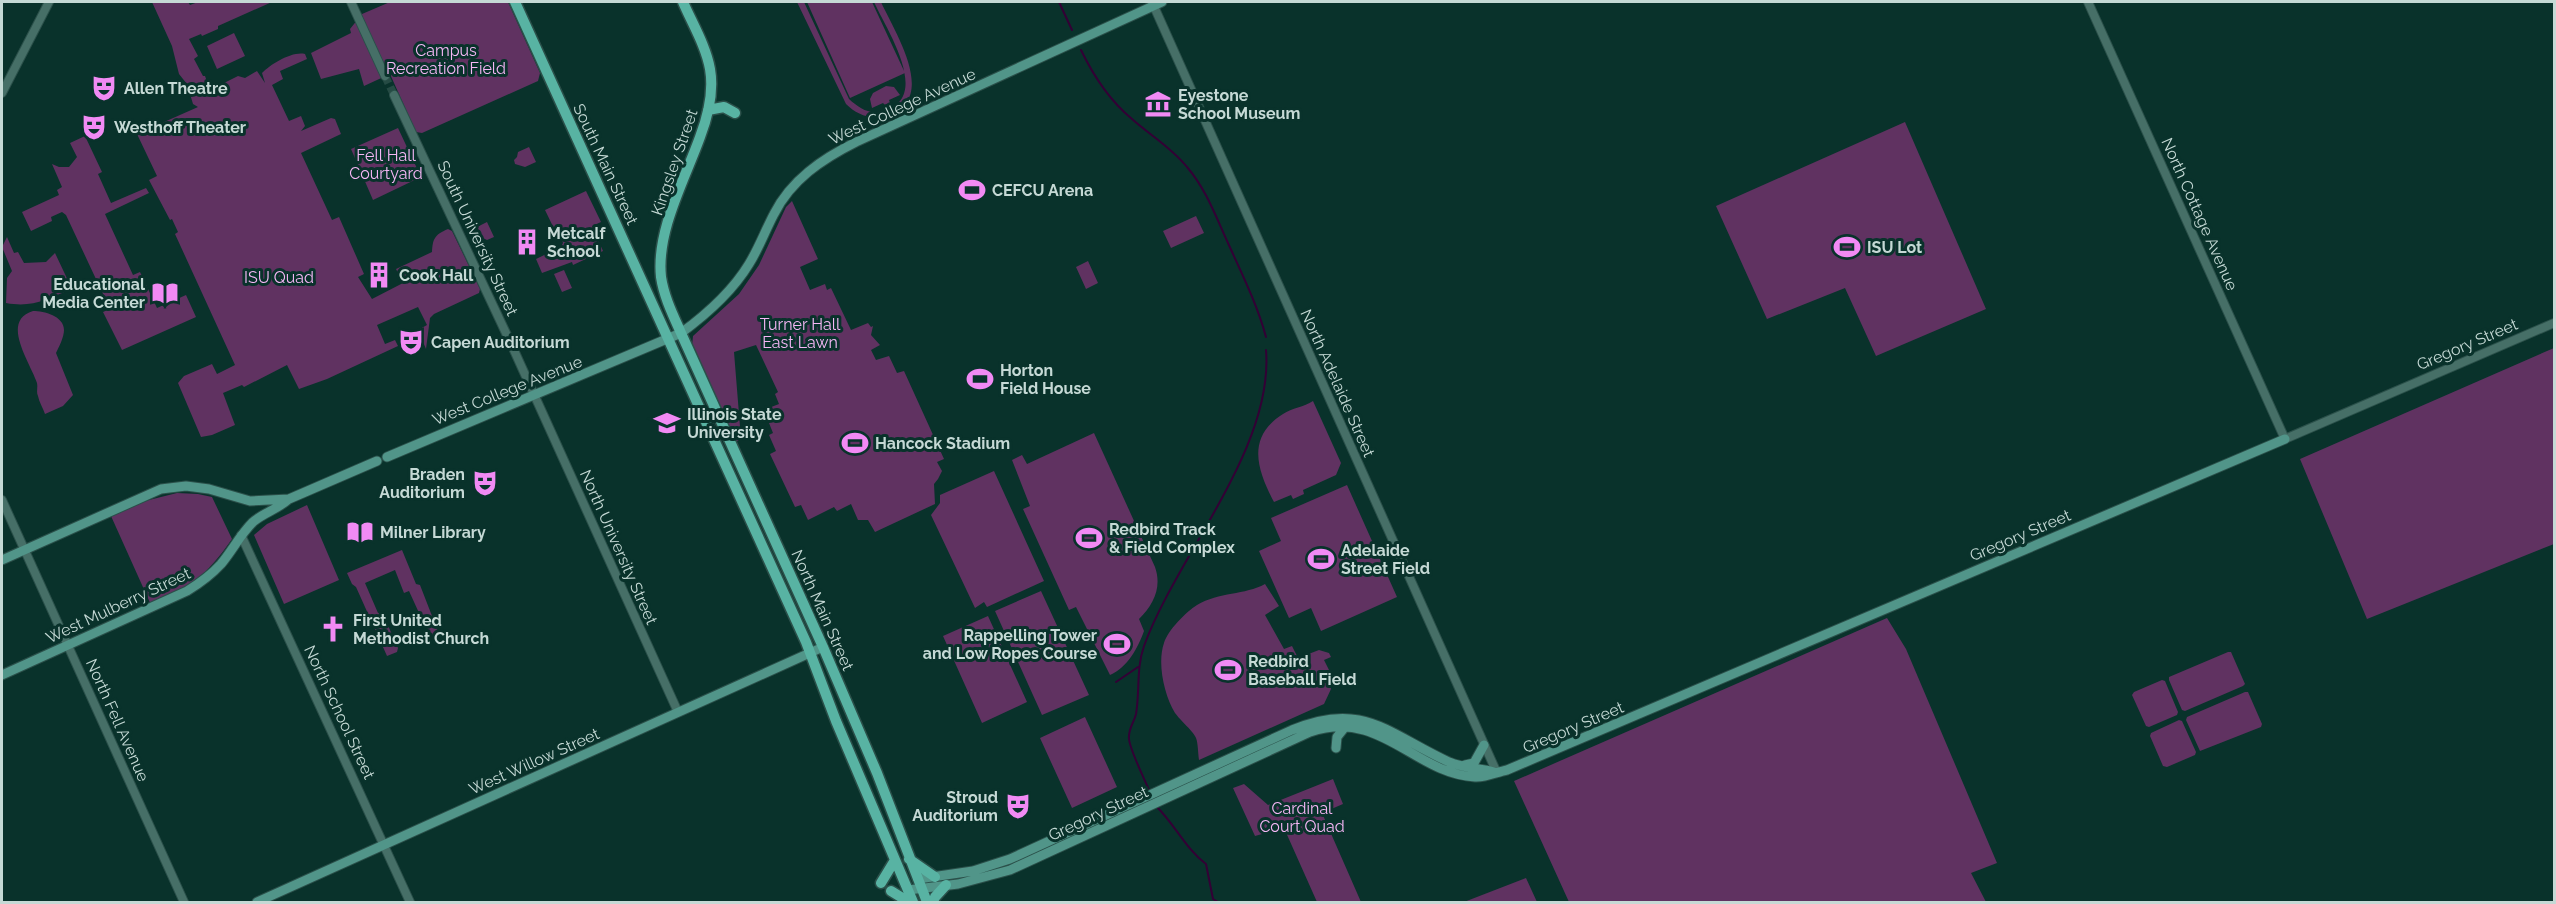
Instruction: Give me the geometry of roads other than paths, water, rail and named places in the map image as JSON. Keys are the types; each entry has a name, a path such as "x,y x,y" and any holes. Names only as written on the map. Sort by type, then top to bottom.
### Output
{"main road":[{"name":"South Main Street","path":"514,2 669,339"},
{"name":"Kingsley Street","path":"681,333 664,290 662,249 667,227 708,110 710,69 683,2"},
{"name":"West College Avenue","path":"387,457 681,333 718,303 734,285 749,265 783,199 805,174 821,162 867,137 1156,3"},
{"path":"708,110 724,107 735,113"},
{"name":"North Main Street","path":"681,333 823,647 880,782 927,903"},
{"name":"North Main Street","path":"669,339 811,652 840,730 908,890 911,903"},
{"name":"Gregory Street","path":"919,883 946,885 976,880 1010,870 1310,732 1332,727 1367,730 1459,775 1478,778 1518,767 2285,439"},
{"path":"2,560 140,497 166,488 186,486 209,489 250,501 289,499 377,461"},
{"name":"West Mulberry Street","path":"2,675 187,591 204,580 220,565 241,535 255,520 280,507 289,499"},
{"name":"West Willow Street","path":"257,903 823,647"},
{"name":"Gregory Street","path":"908,890 935,877 973,871 1010,859 1301,727 1328,718 1349,717 1373,723 1451,763 1497,773"},
{"path":"1336,748 1337,737 1345,727"},
{"path":"1463,766 1474,763 1484,745"},
{"path":"909,858 935,877"},
{"path":"881,883 895,860"},
{"path":"933,903 936,895 946,885"},
{"path":"891,891 911,903"}],"street":[{"path":"2,93 49,2"},
{"path":"351,2 385,76"},
{"name":"North Cottage Avenue","path":"2088,2 2285,439"},
{"name":"North Adelaide Street","path":"1156,3 1497,773"},
{"name":"South University Street","path":"394,95 534,394"},
{"name":"Gregory Street","path":"2285,439 2554,323"},
{"name":"North University Street","path":"534,394 678,712"},
{"name":"North Fell Avenue","path":"2,500 184,903"},
{"name":"North School Street","path":"241,535 385,844 410,903"}],"waterway":[{"path":"1059,2 1072,30"},
{"path":"1081,50 1097,79 1116,104 1174,153 1200,184 1249,289 1266,337"},
{"path":"1149,790 1134,757 1129,739 1136,714 1139,672 1144,646 1159,611 1240,463 1255,425 1264,387 1266,350"},
{"path":"1116,682 1138,667"},
{"path":"1157,807 1192,851 1206,864 1213,899 1218,902"}],"tunnel":[{"path":"385,76 394,95"}],"place":[{"name":"Allen Theatre","path":"104,88"},
{"name":"Eyestone School Museum","path":"1158,104"},
{"name":"Westhoff Theater","path":"94,127"},
{"name":"CEFCU Arena","path":"972,190"},
{"name":"Metcalf School","path":"527,242"},
{"name":"ISU Lot","path":"1847,247"},
{"name":"Cook Hall","path":"379,275"},
{"name":"Educational Media Center","path":"165,293"},
{"name":"Capen Auditorium","path":"411,342"},
{"name":"Horton Field House","path":"980,379"},
{"name":"Illinois State University","path":"667,423"},
{"name":"Hancock Stadium","path":"855,443"},
{"name":"Braden Auditorium","path":"485,483"},
{"name":"Milner Library","path":"360,532"},
{"name":"Redbird Track & Field Complex","path":"1089,538"},
{"name":"Adelaide Street Field","path":"1321,559"},
{"name":"First United Methodist Church","path":"333,629"},
{"name":"Rappelling Tower and Low Ropes Course","path":"1117,644"},
{"name":"Redbird Baseball Field","path":"1228,670"},
{"name":"Stroud Auditorium","path":"1018,806"}],"park label":[{"name":"Campus Recreation Field","path":"446,59"},
{"name":"Fell Hall Courtyard","path":"386,164"},
{"name":"ISU Quad","path":"279,277"},
{"name":"Turner Hall East Lawn","path":"800,333"},
{"name":"Cardinal Court Quad","path":"1302,817"}]}
